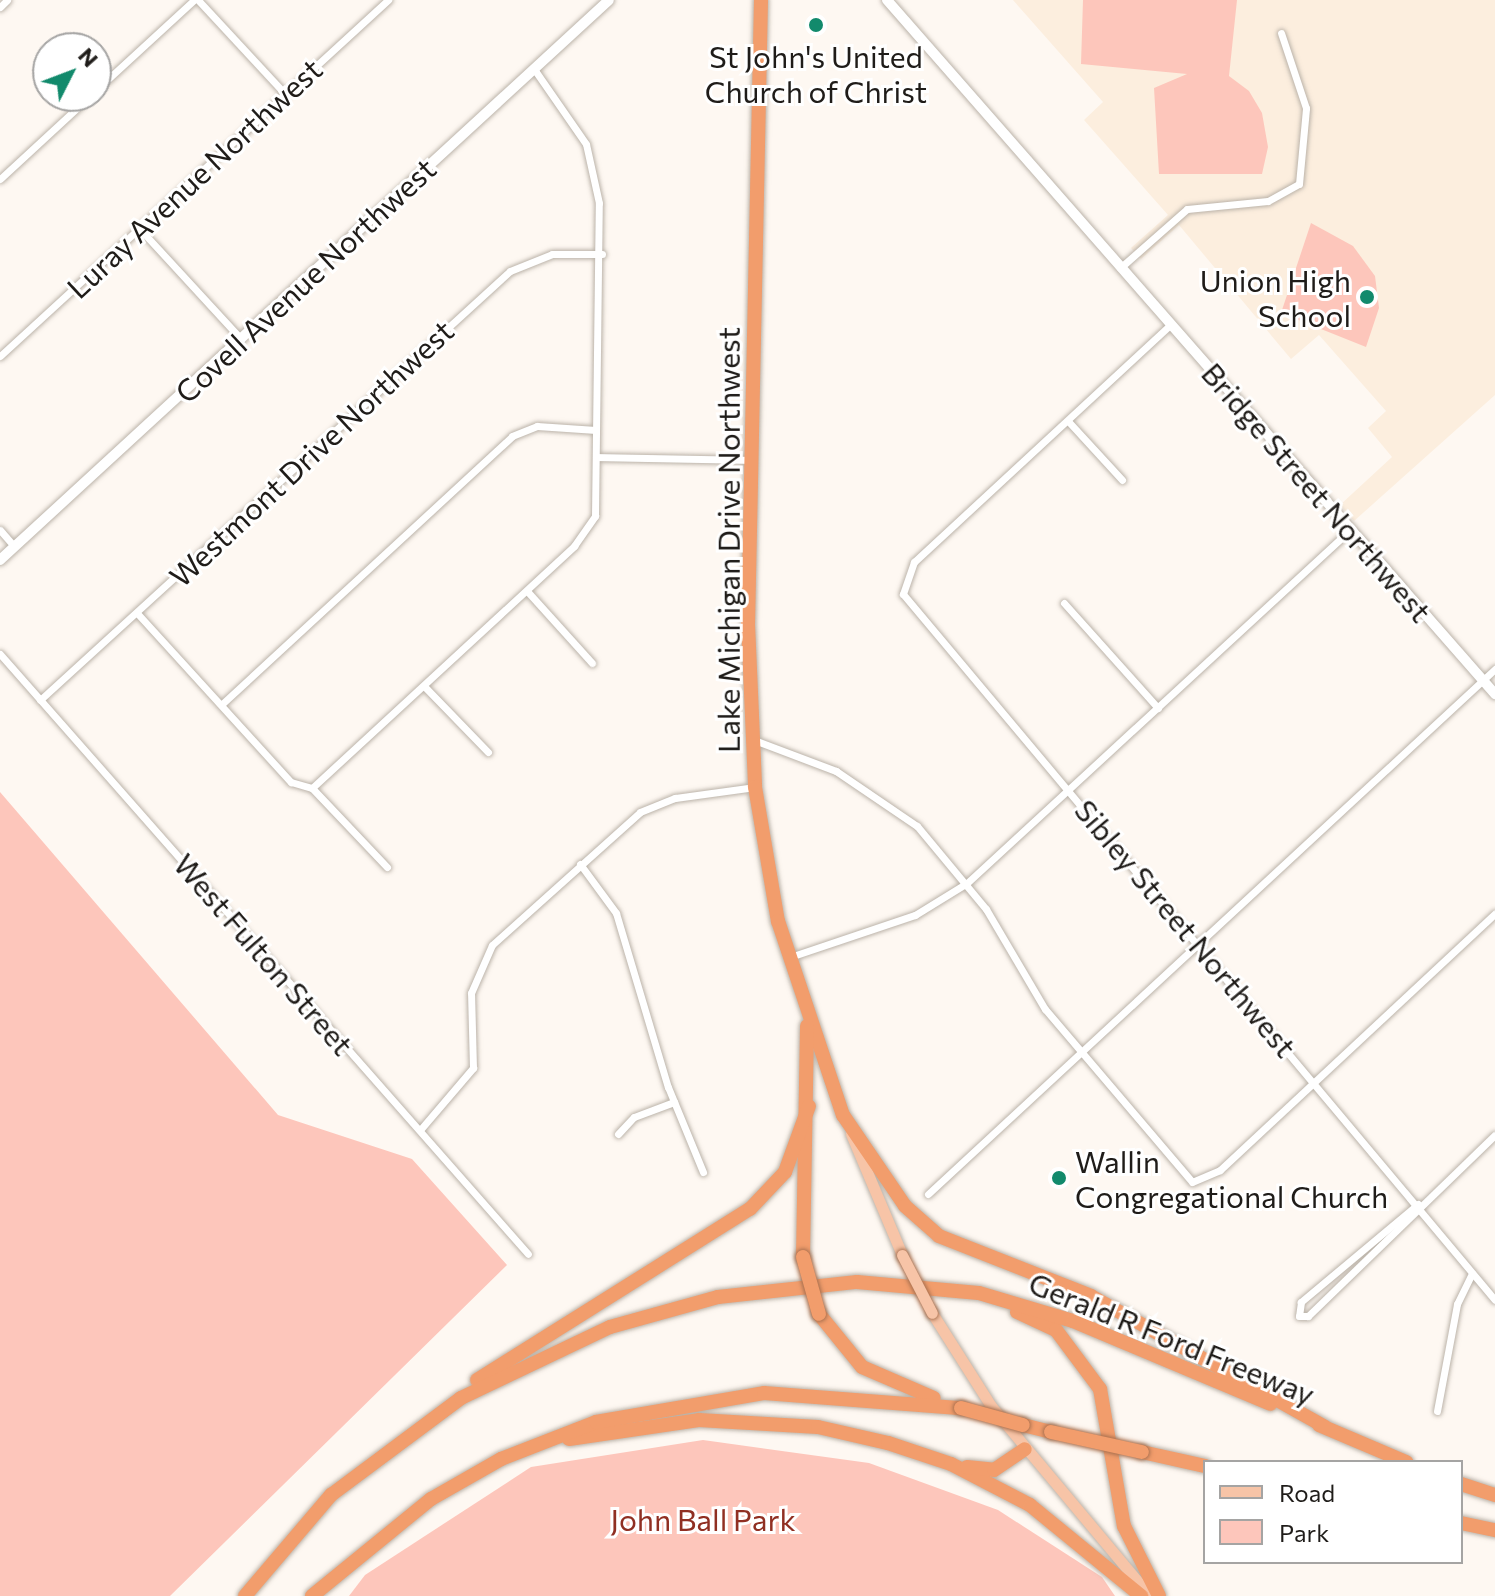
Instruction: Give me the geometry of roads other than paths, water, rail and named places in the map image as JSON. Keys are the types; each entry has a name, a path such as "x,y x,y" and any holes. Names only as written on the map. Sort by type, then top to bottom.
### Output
{"highway":[{"name":"Lake Michigan Drive Northwest","path":"761,0 751,460 752,740 755,787 788,958 843,1115"},
{"path":"808,1018 809,1106 803,1257 819,1314 862,1367 958,1408"},
{"path":"406,1434 429,1409 750,1209 785,1172 809,1106"},
{"path":"843,1115 905,1206 939,1236 1091,1296 1325,1427"},
{"name":"Gerald R Ford Freeway","path":"245,1596 331,1495 406,1434 514,1369 649,1314 827,1283 945,1288 1073,1321 1401,1460"},
{"path":"945,1288 1036,1319 1085,1361 1106,1411 1124,1526 1159,1596"},
{"path":"312,1596 421,1506 529,1447 644,1409 728,1396 826,1393 958,1408 1203,1466"},
{"path":"529,1447 653,1424 758,1421 818,1427 951,1464 994,1470 1025,1449"},
{"path":"951,1464 1058,1523 1141,1596"},
{"path":"1463,1485 1495,1495"},
{"path":"1463,1523 1495,1530"}],"main road":[{"name":"Covell Avenue Northwest","path":"0,560 609,0"},
{"name":"Bridge Street Northwest","path":"887,0 1495,694"},
{"name":"Lake Michigan Drive Northwest","path":"843,1115 902,1255 932,1313 1025,1449 1150,1596"}],"street":[{"path":"0,7 7,0"},
{"path":"112,76 196,0 285,94"},
{"name":"Luray Avenue Northwest","path":"0,356 388,0"},
{"path":"1120,268 1187,209 1268,201 1299,184 1306,108 1281,33"},
{"path":"312,788 527,591 595,516 602,254 586,144 534,69"},
{"path":"0,179 73,112"},
{"path":"139,228 241,339"},
{"name":"Westmont Drive Northwest","path":"40,700 510,271 552,254 602,254"},
{"path":"1122,480 1068,421 1170,325"},
{"name":"Sibley Street Northwest","path":"1068,421 914,562 902,584 922,624 1199,938 1495,1300"},
{"path":"222,704 512,436 537,426 596,430"},
{"path":"597,457 751,460"},
{"path":"0,530 14,546"},
{"path":"788,958 915,915 967,883 1350,530"},
{"path":"527,591 592,663"},
{"path":"1064,603 1158,708"},
{"path":"137,613 291,782 312,788 387,867"},
{"name":"West Fulton Street","path":"0,654 528,1254"},
{"path":"928,1194 1078,1049 1481,678 1495,669"},
{"path":"424,686 488,752"},
{"path":"752,740 806,756 892,806 967,883 1078,1049 1186,1179 1202,1183 1495,914"},
{"path":"420,1130 473,1068 478,968 492,945 580,864 658,804 755,787"},
{"path":"580,864 616,913 674,1102 703,1172"},
{"path":"618,1134 634,1117 674,1102"},
{"path":"1418,1204 1308,1316 1299,1316 1301,1302 1495,1135"},
{"path":"1437,1411 1457,1304 1472,1273"}],"place":[{"name":"St John's United Church of Christ","path":"816,25"},
{"name":"Union High School","path":"1367,297"},
{"name":"Wallin Congregational Church","path":"1059,1178"}],"park label":[{"name":"John Ball Park","path":"703,1519"}]}
